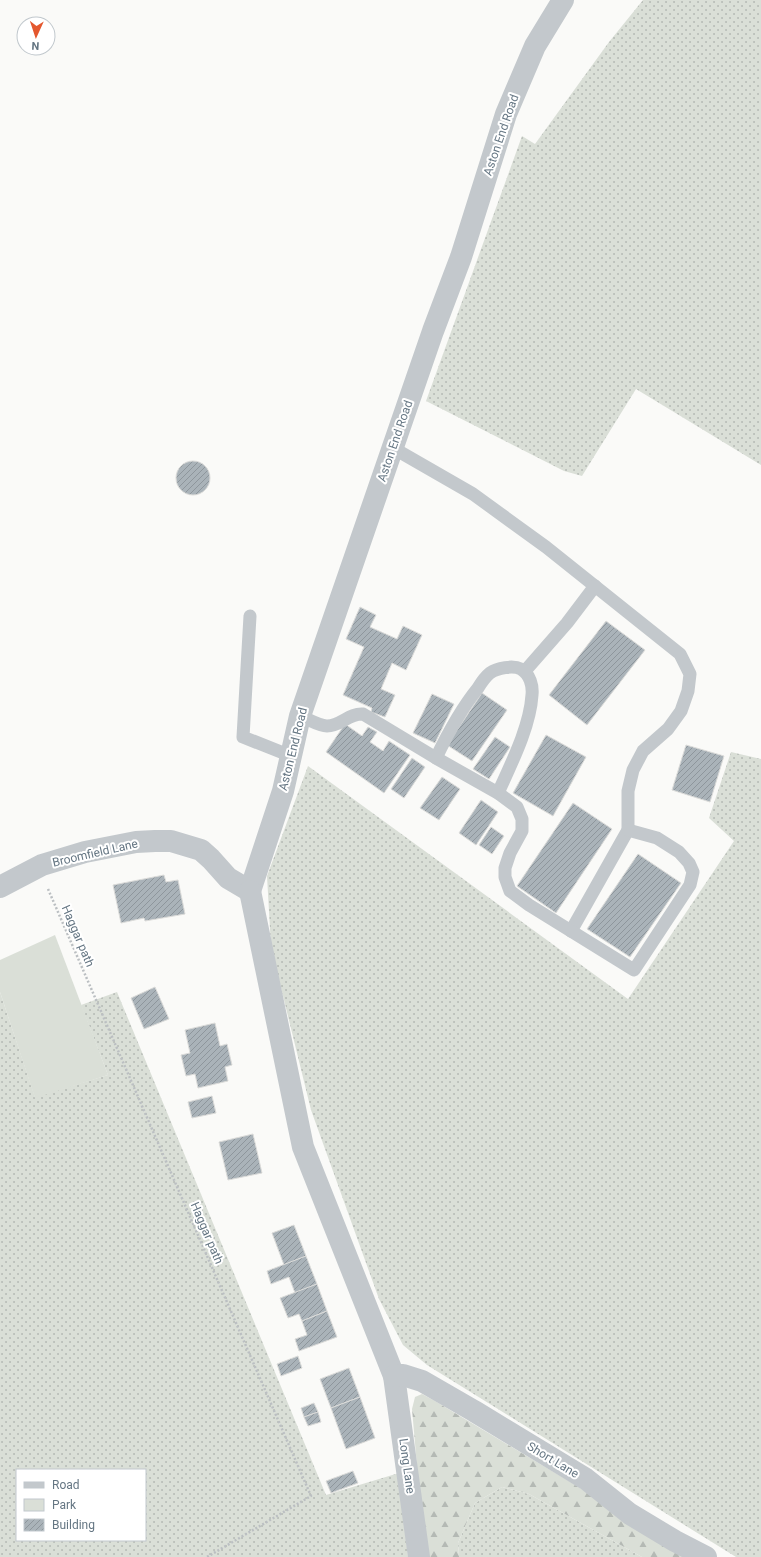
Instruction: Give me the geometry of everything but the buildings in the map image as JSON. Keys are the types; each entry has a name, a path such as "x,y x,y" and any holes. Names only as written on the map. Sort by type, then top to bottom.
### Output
{"street":[{"name":"Aston End Road","path":"250,891 283,791 300,716 433,331 461,257 506,114 535,46 563,0"},
{"name":"Broomfield Lane","path":"0,887 42,865 85,852 136,842 171,841 201,850 228,878 250,891"},
{"name":"Long Lane","path":"250,891 303,1147 394,1376 419,1557"},
{"name":"Short Lane","path":"394,1376 403,1375 422,1382 474,1411 586,1480 630,1514 706,1557"}],"lane":[{"path":"393,448 473,494 546,548 680,654 690,674 688,691 681,711 668,729 642,751 632,770 628,791 628,830 571,931"},
{"path":"524,671 567,623 595,586"},
{"path":"250,616 243,737 291,756"},
{"path":"436,758 450,728 465,704 490,673 504,668 517,667 524,671 530,680 532,695 523,735 498,793"},
{"path":"300,716 326,726 336,725 357,713 363,714 498,793 517,807 522,819 522,831 510,853 505,868 505,877 510,891 528,905 634,970 690,885 693,872 689,863 679,852 657,838 628,830"}],"path":[{"name":"Haggar path","path":"42,865 51,895 311,1496 207,1557"}],"green space":[{"path":"643,0 761,0 761,465 636,389 582,476 564,471 426,401 522,136 535,144 609,42"},
{"path":"731,752 761,759 761,1557 736,1557 427,1365 403,1345 379,1299 311,1110 271,947 267,876 308,766 628,999 734,841 709,818"},
{"path":"55,935 108,1075 35,1098 0,992 0,960"},
{"path":"0,992 35,1097 108,1075 81,1005 117,992 326,1495 399,1473 408,1557 0,1557"},
{"path":"422,1394 577,1486 690,1557 642,1557 529,1494 502,1487 475,1503 458,1543 459,1557 427,1557 422,1523 412,1409 415,1397"},
{"path":"502,1487 529,1494 642,1557 459,1557 458,1543 475,1503"}]}
